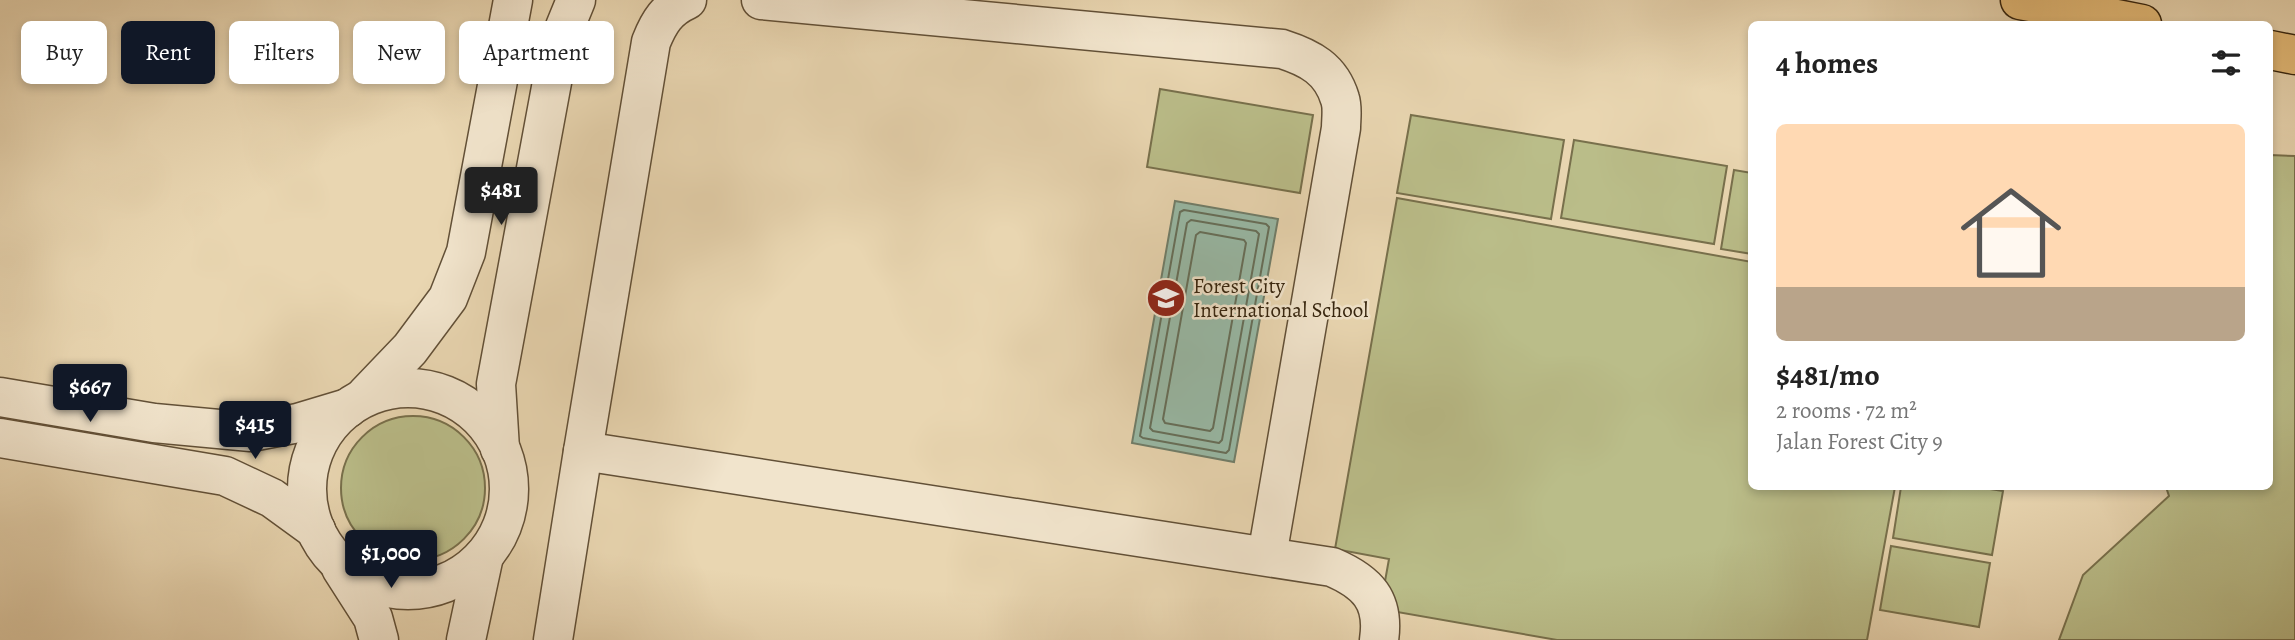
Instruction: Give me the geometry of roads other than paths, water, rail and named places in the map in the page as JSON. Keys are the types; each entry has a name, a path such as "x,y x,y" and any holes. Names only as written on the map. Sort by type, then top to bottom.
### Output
{"main road":[{"path":"2020,0 2127,21"},
{"path":"2273,51 2295,55"}],"street":[{"path":"379,640 373,618 316,530 309,509 307,486 310,463 331,423 410,349 448,298 466,253 513,0"},
{"path":"500,449 496,384 555,66 565,27 576,0"},
{"path":"553,640 651,42 659,22 674,6 687,0"},
{"path":"761,0 1282,49 1308,58 1329,76 1341,100 1341,128 1267,556"},
{"path":"0,397 154,424 251,432 298,423 389,390 411,388 434,391 473,412 489,429 500,449 508,482 505,516 497,537 484,556 468,571 448,582 427,589 404,591 360,579 341,567"},
{"path":"0,438 225,476 272,498 316,530"},
{"path":"583,451 1332,567 1353,576 1370,592 1379,612 1379,640"},
{"path":"466,640 484,556"}],"water":[{"path":"1175,201 1278,219 1234,462 1132,443"}],"place":[{"name":"Forest City International School","path":"1166,298"}]}
